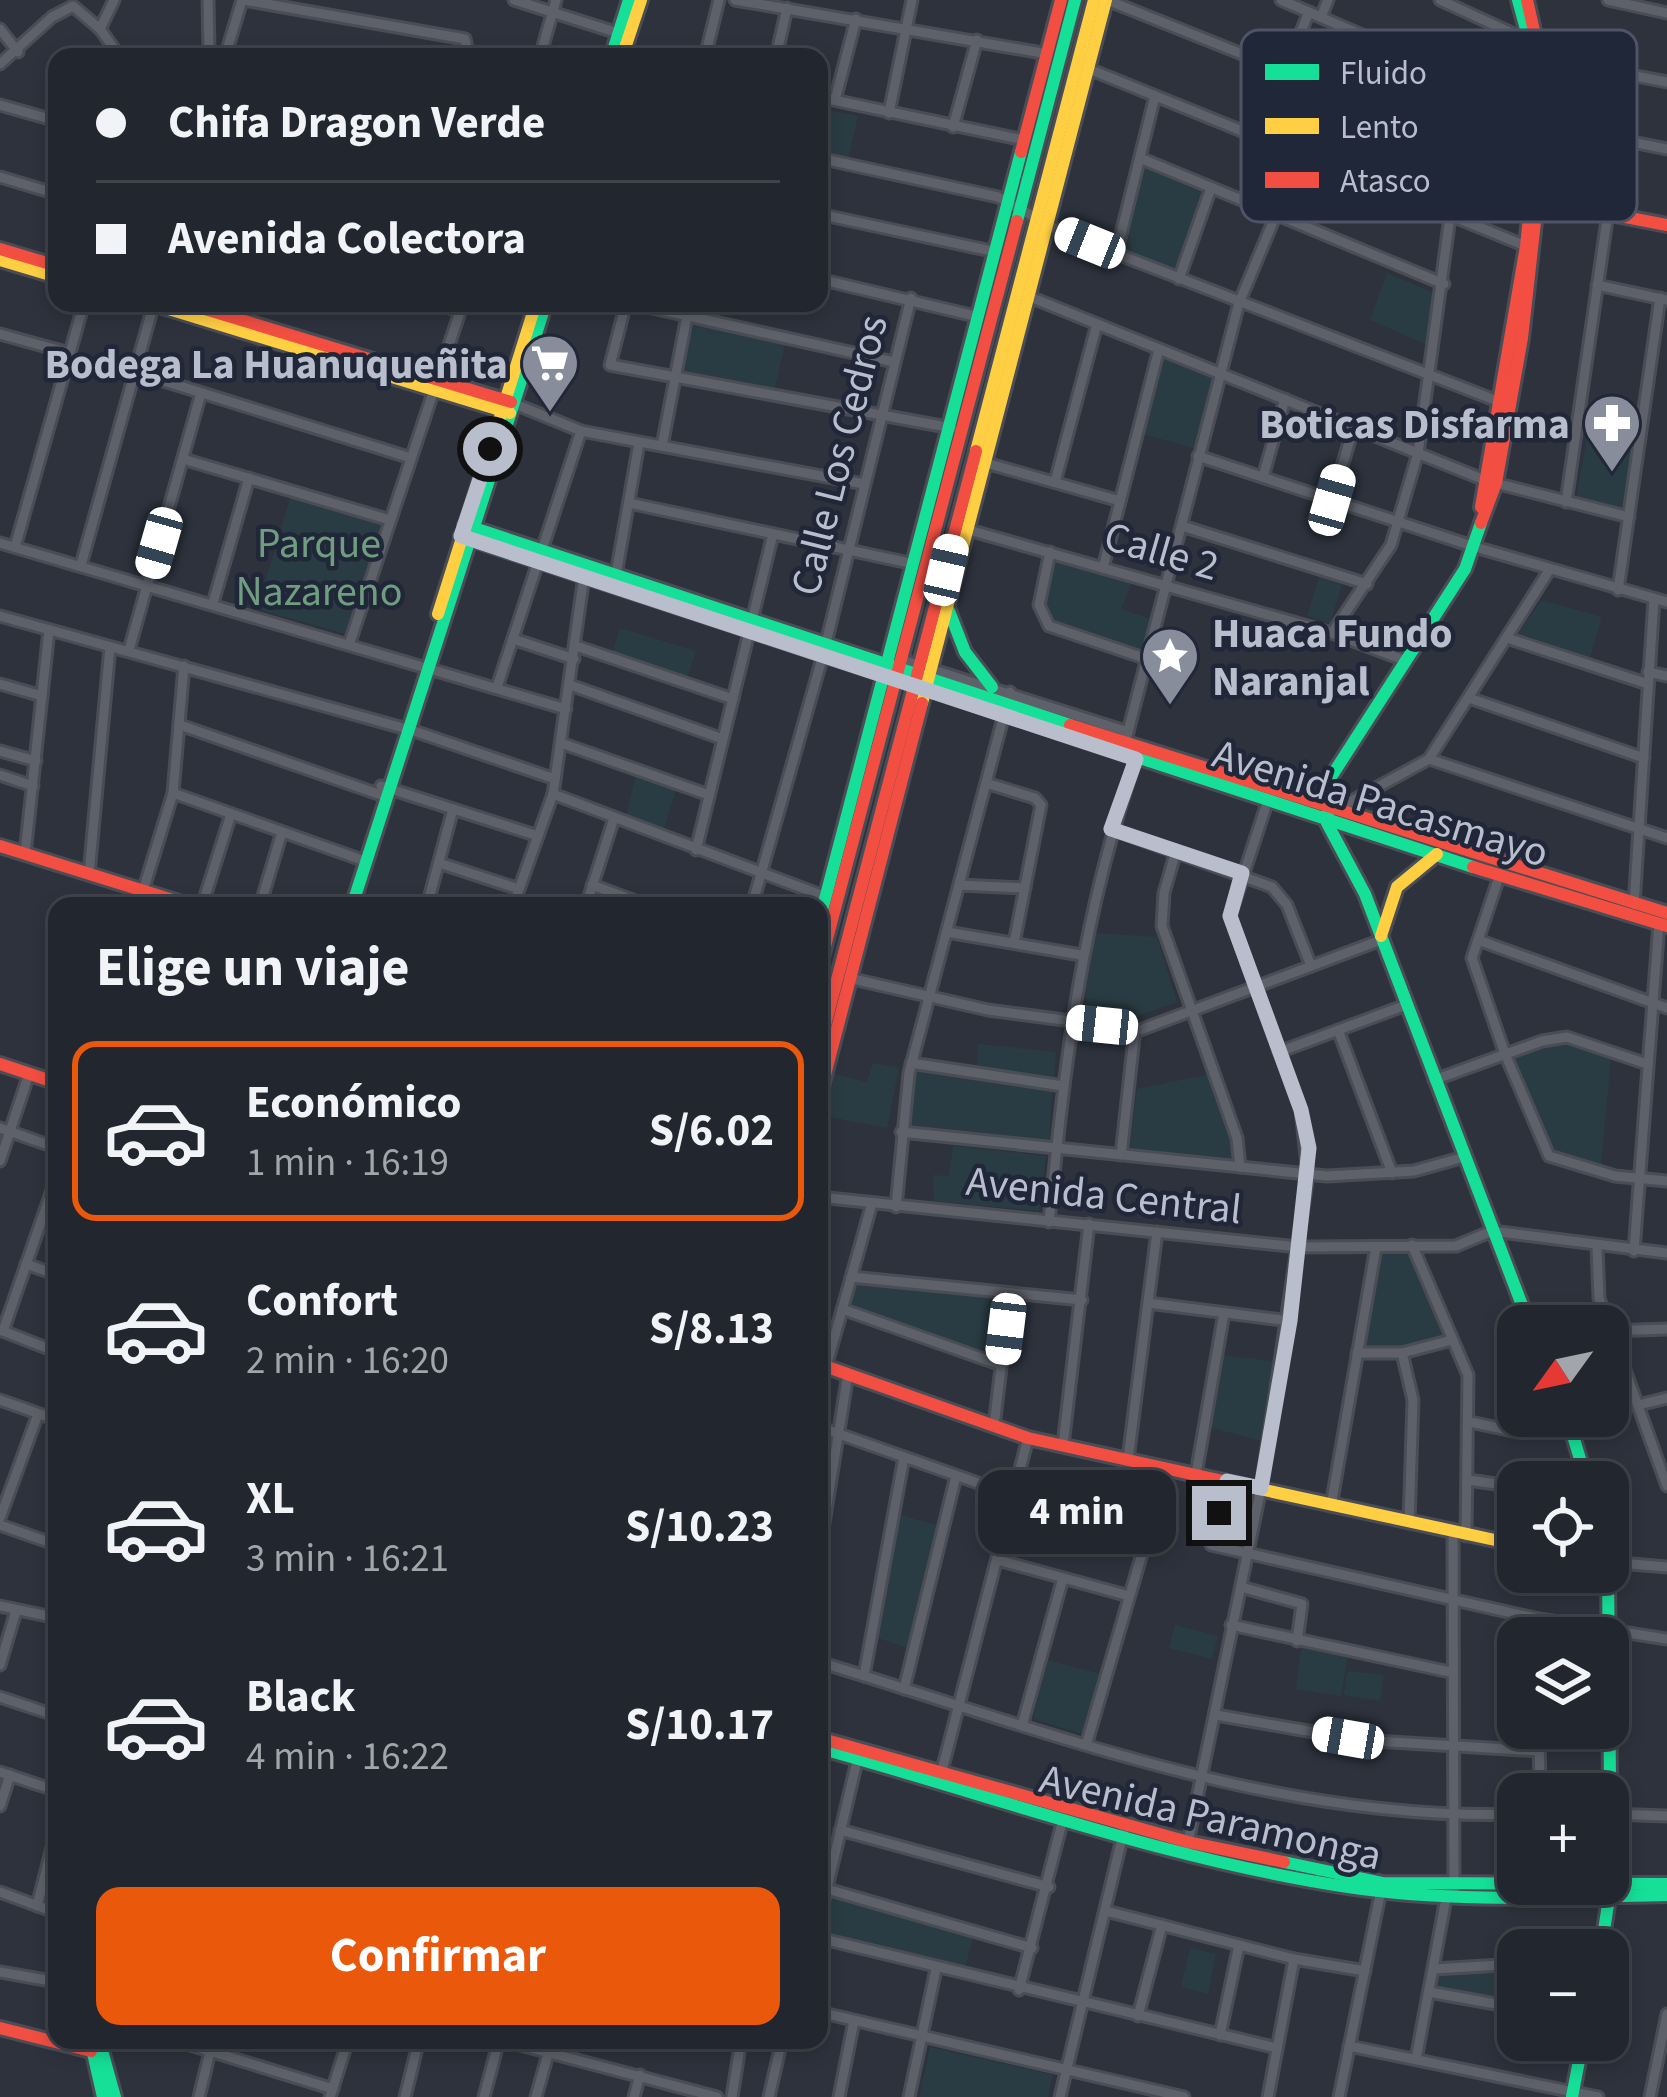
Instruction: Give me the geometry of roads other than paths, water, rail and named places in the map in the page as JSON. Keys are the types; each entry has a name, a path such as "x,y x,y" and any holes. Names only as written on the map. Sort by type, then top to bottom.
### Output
{"street":[{"path":"100,29 114,0"},
{"path":"208,0 209,48"},
{"path":"228,48 243,0 470,43 470,48"},
{"path":"514,0 554,5 618,33"},
{"path":"614,48 629,0"},
{"path":"625,48 641,0"},
{"path":"707,48 719,0"},
{"path":"735,0 1048,54"},
{"path":"889,112 912,0"},
{"path":"828,934 914,564 1061,0"},
{"path":"553,794 826,896 950,482 1075,0"},
{"path":"828,1014 876,831 949,607 1030,297 1067,108 1094,0"},
{"path":"828,1066 895,817 946,570 1107,0 1241,53"},
{"path":"1281,0 1348,30"},
{"path":"1307,30 1328,0"},
{"path":"1440,0 1505,30"},
{"path":"1517,0 1526,30"},
{"path":"1527,0 1534,30"},
{"path":"1607,0 1667,13"},
{"path":"542,48 554,5"},
{"path":"0,64 52,17 73,6 114,48"},
{"path":"778,48 788,8"},
{"path":"835,100 856,19"},
{"path":"0,29 18,52"},
{"path":"953,127 977,40"},
{"path":"1089,69 1241,131"},
{"path":"1637,76 1667,82"},
{"path":"1116,254 1155,97"},
{"path":"828,99 1024,140"},
{"path":"1067,108 1082,100"},
{"path":"0,105 48,118"},
{"path":"1033,105 1041,131"},
{"path":"1637,143 1667,149"},
{"path":"1139,158 1241,201"},
{"path":"828,160 1008,202 1116,254 1500,403"},
{"path":"0,177 48,191"},
{"path":"1179,279 1211,188"},
{"path":"828,216 996,252"},
{"path":"1637,217 1667,223"},
{"path":"1049,1222 1081,955 1147,659 1219,372 1239,304 1272,222"},
{"path":"1292,222 1444,284"},
{"path":"1332,633 1367,584 1399,522 1418,452 1453,222"},
{"path":"1466,222 1526,246"},
{"path":"1492,482 1500,403 1531,222"},
{"path":"1522,1305 1365,894 1327,823 1331,777 1475,546 1492,482 1532,222"},
{"path":"1566,502 1606,222"},
{"path":"0,249 48,263"},
{"path":"0,260 48,274"},
{"path":"828,281 979,317"},
{"path":"1597,285 1664,299 1618,590"},
{"path":"1030,297 1492,482 1629,517"},
{"name":"Calle Los Cedros","path":"754,897 824,650 910,298"},
{"path":"14,547 81,312"},
{"path":"81,566 150,312"},
{"path":"184,312 437,383"},
{"path":"213,312 581,431 864,484"},
{"path":"350,642 460,312"},
{"path":"512,408 534,312"},
{"path":"351,897 402,728 543,312"},
{"path":"625,312 610,365 952,428"},
{"path":"669,312 894,362"},
{"path":"662,446 687,316"},
{"path":"1055,482 1097,324"},
{"path":"0,334 70,353"},
{"path":"1103,568 1159,349"},
{"path":"134,372 411,458"},
{"path":"130,650 201,394"},
{"path":"1263,477 1285,399"},
{"path":"1332,500 1354,427"},
{"path":"497,686 581,431"},
{"path":"615,581 639,443"},
{"path":"1198,456 1667,602"},
{"path":"183,459 390,520"},
{"path":"986,464 1120,501"},
{"path":"213,603 249,478"},
{"path":"932,496 950,482"},
{"path":"629,503 914,564"},
{"path":"1182,526 1367,584"},
{"name":"Calle 2","path":"969,530 1332,633 1404,660"},
{"name":"Avenida Pacasmayo","path":"468,532 824,650 1007,704 1327,823 1634,909"},
{"path":"696,850 773,534"},
{"path":"0,543 426,664 566,710"},
{"path":"1050,552 1039,605 1049,626 1147,659"},
{"name":"Avenida Pacasmayo","path":"542,557 584,576 615,581"},
{"path":"1332,806 1429,759 1550,569"},
{"path":"946,570 953,590"},
{"path":"516,897 553,794 584,576"},
{"path":"1634,909 1654,599"},
{"path":"949,607 964,652 992,687"},
{"path":"0,616 402,728 555,779"},
{"path":"25,854 49,630"},
{"path":"1507,638 1648,678 1667,676"},
{"path":"513,639 574,659"},
{"path":"576,646 733,699"},
{"path":"89,874 110,647"},
{"path":"143,891 173,793 184,665"},
{"name":"Avenida Pacasmayo","path":"924,677 992,687 1007,704 1128,747 1332,806 1664,921"},
{"path":"0,684 43,696"},
{"path":"570,685 723,739"},
{"path":"1468,698 1644,758"},
{"path":"896,1207 911,1063 1007,704"},
{"path":"180,725 538,836"},
{"path":"561,743 709,795"},
{"path":"0,751 36,761"},
{"path":"1429,759 1667,838"},
{"path":"0,775 33,786"},
{"path":"986,783 1035,798 1041,806 1014,943"},
{"path":"173,793 362,860"},
{"path":"851,800 859,815"},
{"path":"1186,1846 1261,1488 1290,1321 1308,1174 1306,1129 1230,916 1268,803"},
{"path":"429,897 453,809"},
{"path":"205,897 231,814"},
{"path":"876,831 895,817"},
{"path":"589,897 614,818"},
{"path":"1111,829 1242,873 1281,895 1311,966"},
{"path":"263,897 282,832"},
{"path":"0,846 163,897"},
{"path":"1176,851 1164,893 1162,926 1237,1138 1240,1167"},
{"path":"1381,940 1390,894 1410,869 1438,854"},
{"path":"439,862 519,889"},
{"path":"1500,874 1472,958 1505,1054 1549,1156 1638,1180 1667,1181"},
{"path":"592,885 625,897"},
{"path":"959,885 1025,888"},
{"path":"1634,1251 1652,1003 1664,921"},
{"path":"947,932 1081,955"},
{"path":"853,979 930,999 1135,1029 1381,940"},
{"path":"1478,940 1667,1008"},
{"path":"1279,1052 1406,1005"},
{"path":"1121,1155 1135,1029"},
{"path":"1338,1030 1392,1173"},
{"path":"1434,1080 1567,1037 1647,1064"},
{"path":"911,1063 1063,1086"},
{"path":"0,1064 48,1080"},
{"path":"0,1161 5,1130 29,1074"},
{"path":"5,1130 48,1145"},
{"path":"902,1132 1308,1174 1392,1173 1464,1157"},
{"name":"Avenida Central","path":"828,1199 871,1207 1298,1247 1456,1246 1492,1231 1667,1252"},
{"path":"828,1351 871,1207"},
{"path":"48,1215 1,1331 48,1349"},
{"path":"1063,1444 1089,1224"},
{"path":"1128,1459 1157,1232"},
{"path":"1412,1245 1468,1375 1469,1422 1468,1480 1452,1600 1456,1816 1451,1892 1416,2059"},
{"path":"1597,1246 1602,1305"},
{"path":"1331,1506 1376,1247"},
{"path":"26,1264 48,1272"},
{"path":"850,1277 1082,1300"},
{"path":"994,1426 1010,1293"},
{"path":"1148,1304 1290,1321"},
{"path":"842,1309 1001,1365"},
{"path":"1196,1474 1224,1313"},
{"path":"1629,1330 1667,1329"},
{"path":"1358,1353 1402,1353 1453,1340"},
{"path":"1402,1353 1413,1400 1409,1523"},
{"path":"828,1368 1028,1438 1497,1541"},
{"path":"828,1500 848,1374"},
{"path":"1629,1380 1667,1486"},
{"path":"1638,1405 1667,1398"},
{"path":"0,1400 48,1417"},
{"path":"38,1414 0,1521 48,1541"},
{"path":"1469,1422 1497,1428"},
{"path":"828,1429 1015,1496"},
{"path":"940,1778 1028,1438"},
{"path":"864,1676 904,1457"},
{"path":"1087,1742 1167,1468"},
{"path":"904,1689 956,1476"},
{"path":"1468,1480 1497,1484"},
{"path":"1227,1481 1211,1545 1530,1617"},
{"path":"1080,1518 1147,1536"},
{"path":"998,1560 1129,1596"},
{"path":"1629,1564 1667,1567"},
{"path":"1023,1722 1063,1578"},
{"path":"1241,1587 1302,1604 1297,1641"},
{"path":"0,1606 48,1616"},
{"path":"1,1658 16,1611"},
{"path":"1231,1625 1450,1672"},
{"path":"1629,1634 1667,1639"},
{"path":"828,1665 1201,1779 1364,1810 1497,1815"},
{"path":"0,1697 48,1713"},
{"path":"1216,1714 1359,1740 1454,1750 1539,1751 1540,1773"},
{"name":"Avenida Paramonga","path":"828,1742 940,1778 1280,1870 1382,1887 1497,1891"},
{"name":"Avenida Paramonga","path":"828,1749 858,1754"},
{"path":"828,1880 858,1754"},
{"path":"0,1806 5,1773 48,1788"},
{"name":"Avenida Paramonga","path":"940,1778 1064,1819 1124,1830"},
{"path":"1629,1815 1667,1816"},
{"path":"1019,1990 1064,1819"},
{"path":"1060,2097 1124,1830"},
{"path":"828,1837 838,1835 1049,1887"},
{"path":"37,1906 48,1863"},
{"name":"Avenida Paramonga","path":"1629,1888 1667,1884"},
{"path":"1340,2097 1382,1887"},
{"path":"828,1890 1032,1948"},
{"path":"0,1892 48,1910"},
{"name":"Avenida Paramonga","path":"1629,1892 1667,1895"},
{"path":"1106,1911 1294,1959 1365,1971"},
{"path":"1138,2016 1162,1925"},
{"path":"828,1940 1019,1990 1277,2048"},
{"path":"1220,2035 1239,1945"},
{"path":"1268,2097 1294,1959"},
{"path":"1434,1969 1497,1965"},
{"path":"909,2097 936,1970"},
{"path":"0,1972 48,1980"},
{"path":"1429,1992 1497,2004"},
{"path":"828,2014 1065,2070 1135,2092 1184,2097"},
{"path":"1650,2097 1667,2014"},
{"path":"839,2097 854,2021"},
{"path":"0,2028 48,2036"},
{"path":"1349,2046 1598,2097"},
{"path":"94,2049 103,2097"},
{"path":"95,2049 115,2097"},
{"path":"201,2049 332,2093 345,2049"},
{"path":"405,2097 417,2049"},
{"path":"484,2097 497,2049"},
{"path":"531,2049 717,2097"},
{"path":"536,2097 549,2049"},
{"path":"731,2097 739,2049"},
{"path":"769,2097 780,2049"},
{"path":"198,2097 210,2052"},
{"path":"1573,2094 1579,2061"},
{"path":"634,2097 640,2075"}],"place":[{"name":"Bodega La Huanuqueñita","path":"550,414"},
{"name":"Boticas Disfarma","path":"1612,474"},
{"name":"Huaca Fundo Naranjal","path":"1170,707"}],"park label":[{"name":"Parque Nazareno","path":"319,566"}]}
